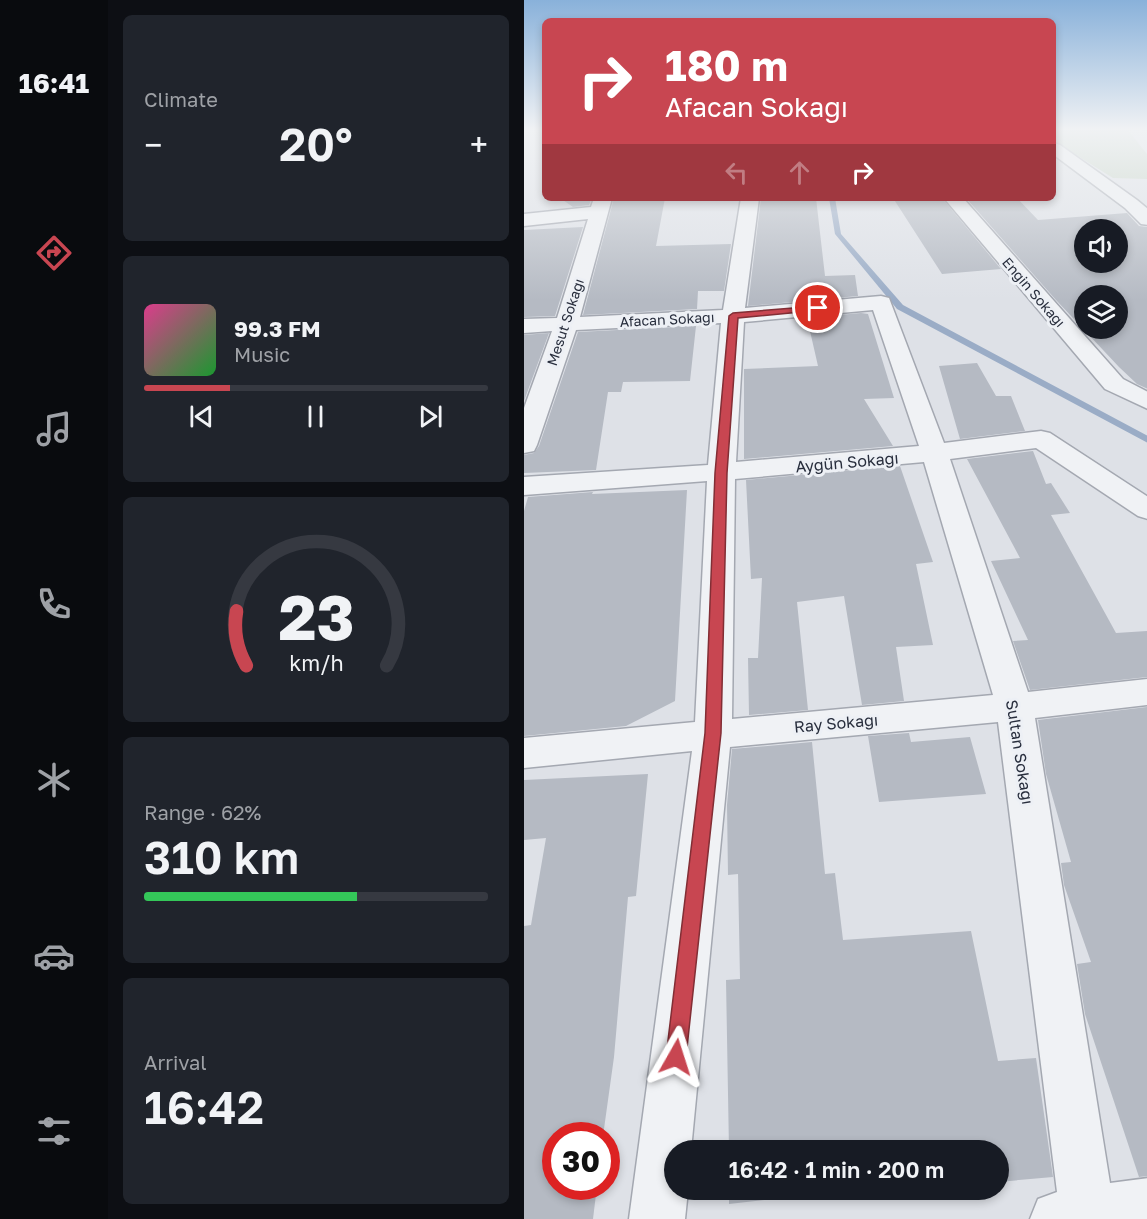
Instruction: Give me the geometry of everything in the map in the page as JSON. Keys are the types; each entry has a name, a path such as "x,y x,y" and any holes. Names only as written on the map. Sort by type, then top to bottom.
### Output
{"street":[{"path":"1105,186 1148,220"},
{"path":"657,1219 713,733 721,473 733,316 750,201"},
{"name":"Engin Sokağı","path":"956,201 1114,384 1148,402"},
{"path":"524,220 601,205"},
{"name":"Mesut Sokağı","path":"524,445 566,324 601,205"},
{"name":"Afacan Sokağı","path":"524,326 733,316 881,303"},
{"name":"Sultan Sokağı","path":"881,303 935,454 1015,708 1078,1217"},
{"name":"Aygün Sokağı","path":"524,486 721,473 935,454 1041,439 1148,510"},
{"name":"Ray Sokağı","path":"524,753 713,733 1015,708 1148,692"},
{"path":"1078,1217 1148,1205"}],"building":[{"path":"564,201 591,201 589,205 573,207"},
{"path":"613,201 664,201 656,246 731,244 724,291 698,291 697,309 583,315"},
{"path":"761,201 816,201 825,276 855,275 858,296 748,306"},
{"path":"895,201 944,201 1001,269 942,274"},
{"path":"969,201 1020,201 1038,220 1127,213 1139,226 1148,227 1148,389 1137,384 1093,339 1128,339 1128,285 1074,285 1074,319"},
{"path":"583,227 555,316 524,317 524,230"},
{"path":"868,314 894,398 864,399 893,446 744,459 744,369 818,366 807,318"},
{"path":"696,326 690,381 623,382 621,392 608,392 596,470 524,473 524,455 534,453 539,446 578,332"},
{"path":"549,333 524,401 524,335"},
{"path":"977,363 996,396 1011,396 1025,431 960,439 939,366"},
{"path":"1033,451 1046,484 1051,483 1070,513 1051,515 1116,633 1148,631 1148,677 1030,690 1013,641 1028,640 991,561 1020,558 967,459"},
{"path":"900,466 933,562 916,564 933,645 896,647 904,701 862,705 844,596 797,602 808,710 749,715 748,658 758,658 762,578 751,579 746,480"},
{"path":"687,490 675,701 626,726 524,736 524,511 528,497 593,492 592,494"},
{"path":"1148,707 1148,1176 1139,1177 1085,1014 1077,964 1091,962 1064,885 1061,863 1071,862 1046,774 1038,720"},
{"path":"909,733 911,742 970,737 986,794 879,802 868,736"},
{"path":"812,742 825,874 835,873 843,940 971,931 998,1061 1036,1058 1053,1177 1009,1181 1009,1140 729,1140 726,980 740,979 738,874 728,875 727,805 732,749"},
{"path":"648,774 636,896 628,897 614,1057 605,1122 542,1122 542,1200 595,1200 593,1219 524,1219 524,926 531,925 546,838 524,840 524,780"},
{"path":"729,1200 764,1200 729,1204"}],"waterway":[{"path":"832,201 838,234 900,307 1148,440"}],"route":[{"path":"676,1057 713,733 721,473 733,316 818,308"}]}
